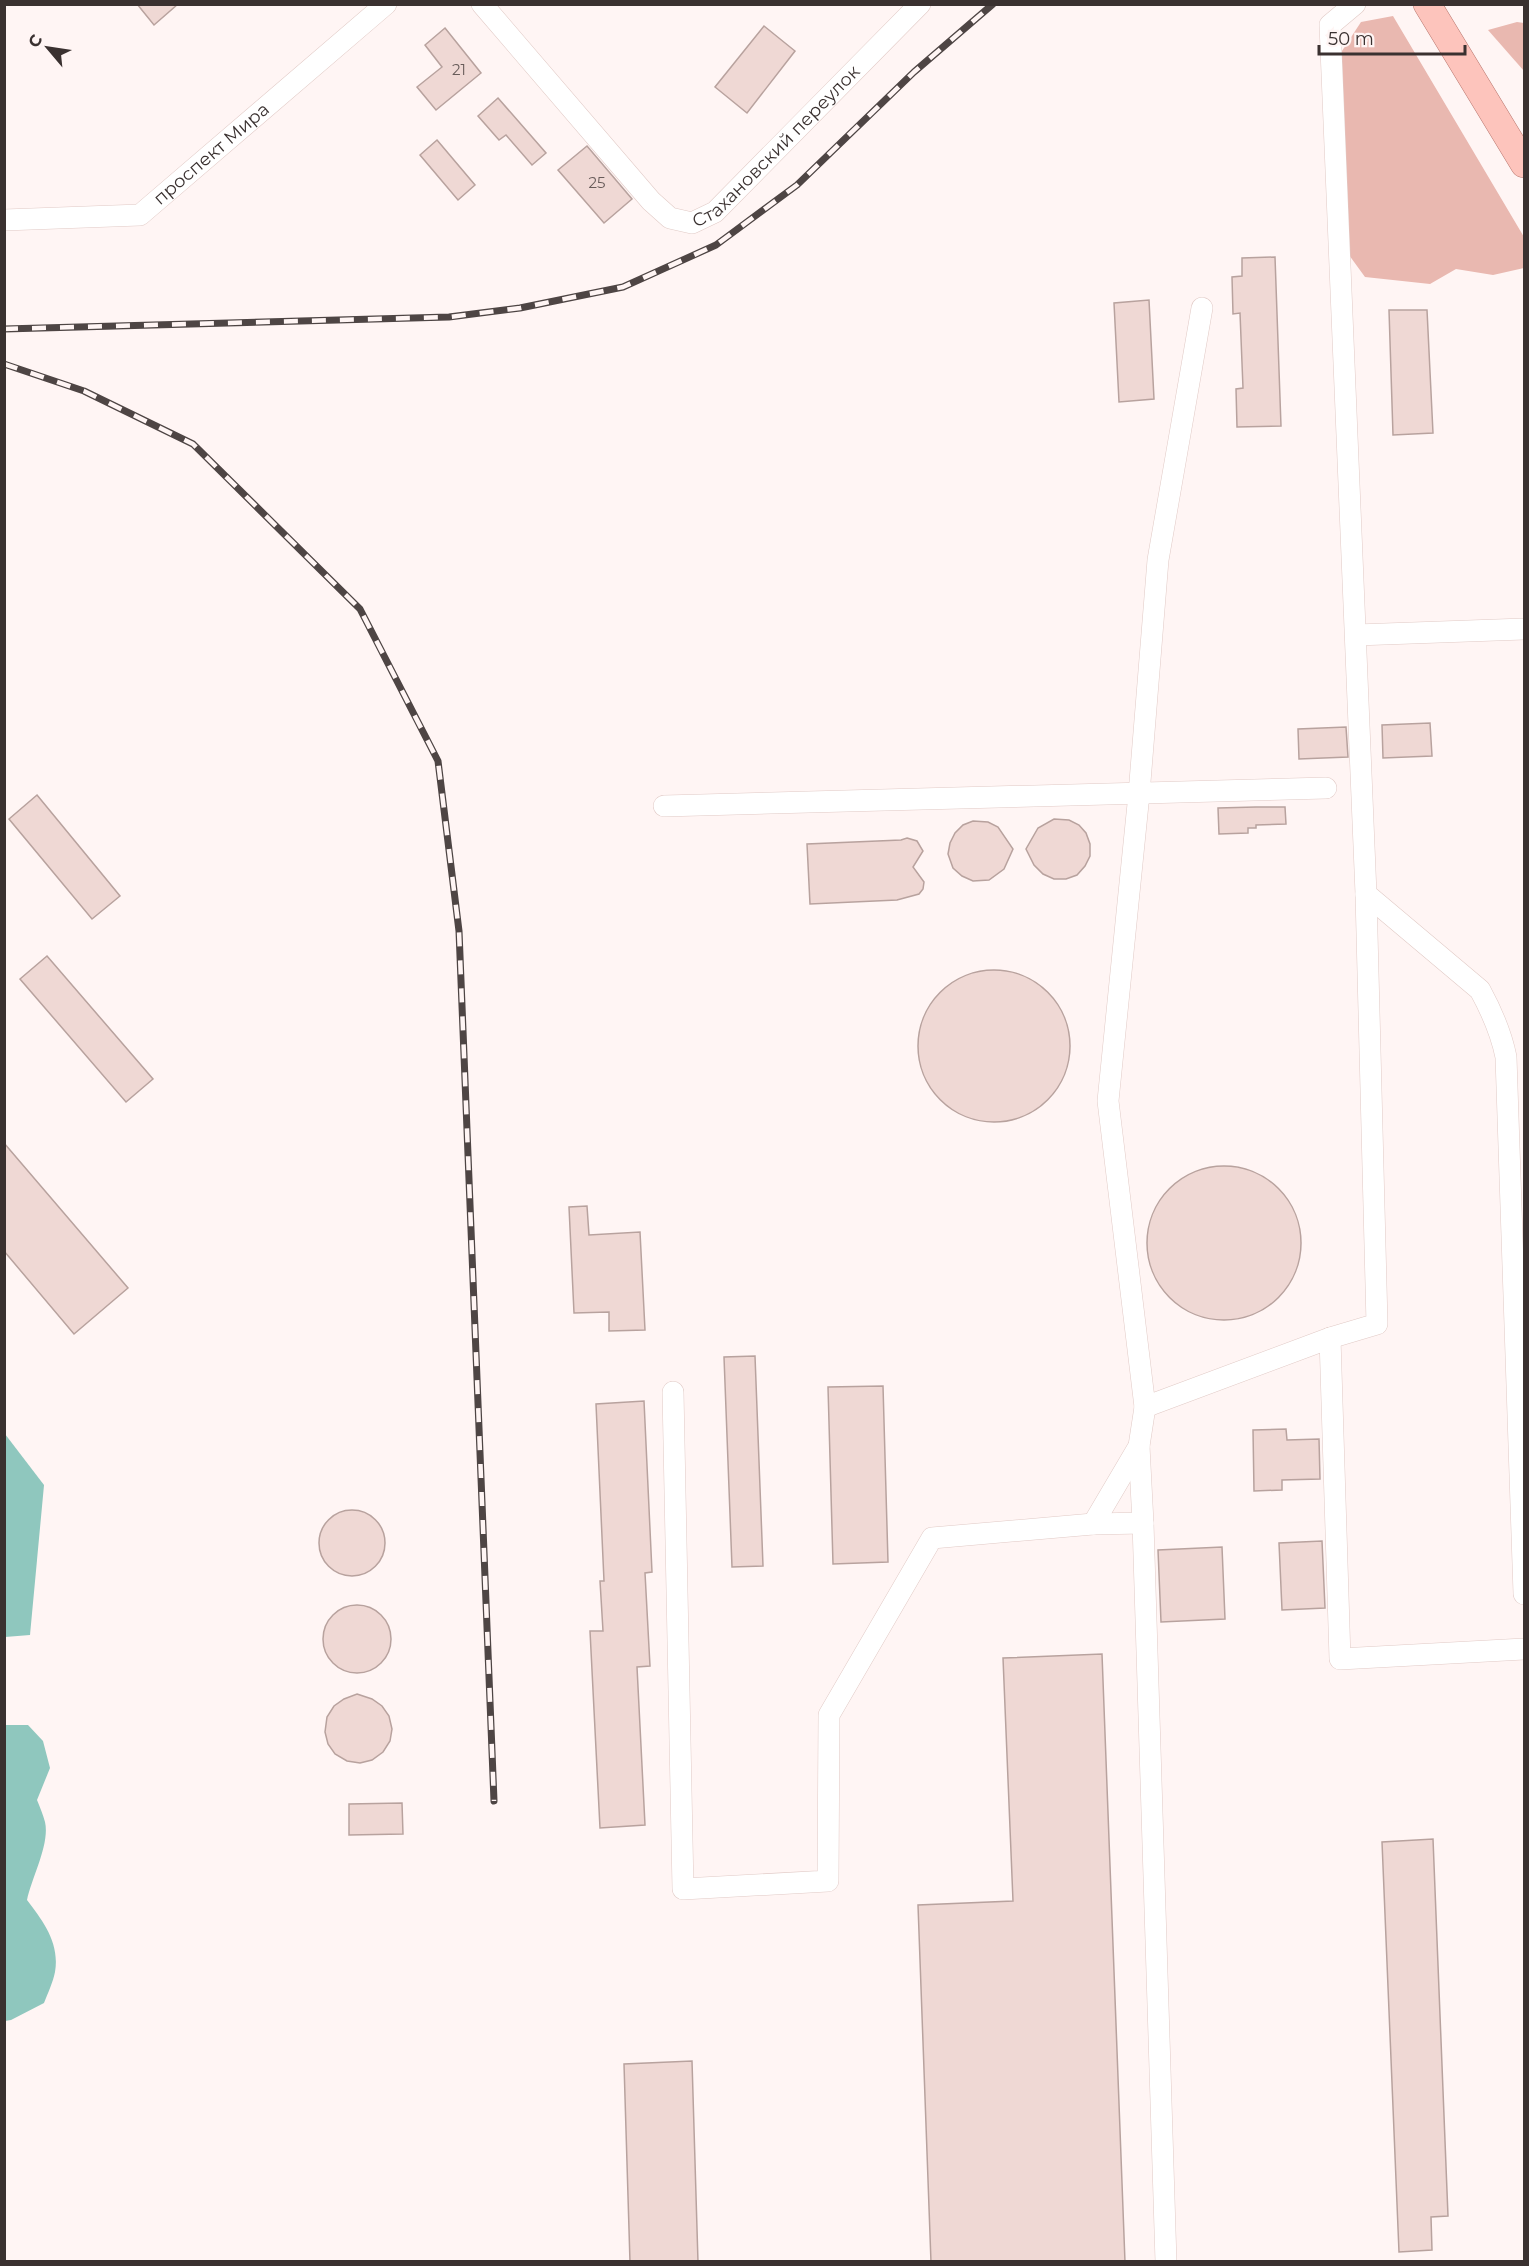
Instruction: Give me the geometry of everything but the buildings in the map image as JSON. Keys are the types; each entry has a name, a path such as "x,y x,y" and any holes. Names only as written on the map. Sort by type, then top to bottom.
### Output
{"main road":[{"path":"1427,4 1524,164"}],"street":[{"name":"проспект Мира","path":"4,220 140,216 386,4"},
{"name":"Стахановский переулок","path":"482,4 651,201 670,218 692,223 716,212 920,4"},
{"path":"1145,1407 1330,1338 1377,1324 1366,894 1330,25 1355,4"},
{"path":"1166,2262 1143,1523 1138,1446 1145,1407 1108,1101 1139,794 1158,560 1203,308"},
{"path":"1356,635 1524,629"},
{"path":"664,806 1326,788"},
{"path":"1366,894 1480,990 1502,1035 1506,1058 1524,1594"},
{"path":"1330,1338 1340,1659 1524,1649"},
{"path":"673,1392 683,1888 828,1881 829,1715 932,1538 1093,1524 1143,1523"},
{"path":"1093,1524 1138,1446"}],"shaded area":[{"path":"1393,16 1524,237 1524,268 1493,275 1456,269 1430,284 1365,277 1349,255 1340,54 1361,22"},
{"path":"1517,22 1524,23 1524,71 1488,30"}],"water":[{"path":"5,1434 44,1485 30,1635 5,1637"},
{"path":"5,1725 28,1725 43,1741 50,1768 37,1800 45,1822 45,1840 27,1900 49,1933 56,1961 54,1976 44,2003 5,2021"}],"railway":[{"path":"4,329 449,317 520,308 623,287 716,245 797,185 914,72 993,4"},
{"path":"4,364 84,391 193,444 360,609 438,761 459,931 494,1801"}]}
